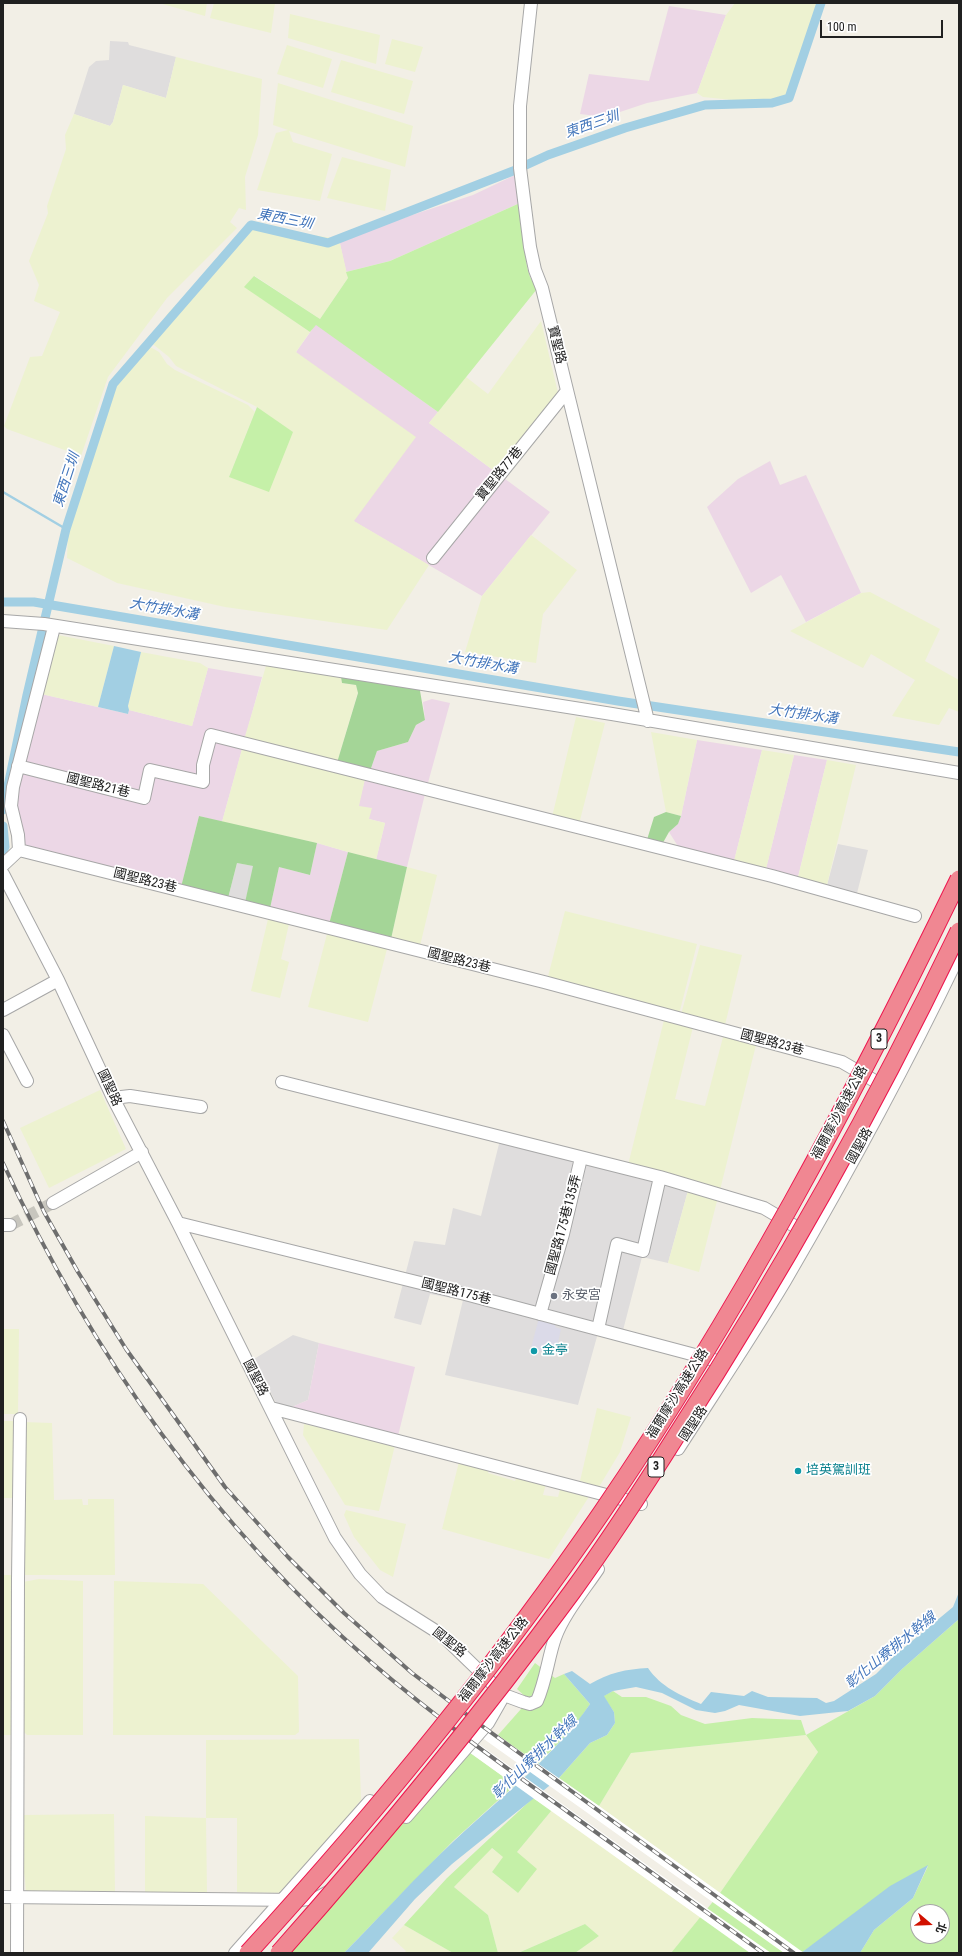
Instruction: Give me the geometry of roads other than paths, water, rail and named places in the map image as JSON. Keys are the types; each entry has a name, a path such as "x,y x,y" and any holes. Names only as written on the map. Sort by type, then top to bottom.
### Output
{"highway":[{"name":"福爾摩沙高速公路","path":"248,1953 344,1846 492,1664 603,1511 702,1356 795,1198 842,1111 959,879"},
{"name":"福爾摩沙高速公路","path":"279,1953 384,1832 477,1717 573,1590 627,1513 745,1329 909,1032 959,931"}],"street":[{"name":"寶聖路","path":"531,3 521,83 520,168 530,247 535,270 542,288 648,721"},
{"name":"寶聖路77巷","path":"433,558 567,391"},
{"path":"3,621 44,624 54,627 648,721 959,773"},
{"path":"3,865 18,850 18,835 11,806 13,787 54,627"},
{"name":"國聖路21巷","path":"18,766 144,798 150,770 203,782 203,765 211,735 442,795 772,876 915,916"},
{"name":"國聖路23巷","path":"18,850 544,982 842,1062 892,1090"},
{"name":"國聖路","path":"3,874 58,980 113,1098 178,1223 335,1538 360,1574 382,1597 442,1635 504,1695 530,1704 538,1701 542,1691 555,1637 562,1623 642,1504 785,1281 892,1090 918,1041 959,955"},
{"path":"3,1010 58,980"},
{"path":"3,1035 27,1081"},
{"path":"282,1082 660,1177 764,1208 811,1235"},
{"path":"113,1098 130,1096 201,1107"},
{"path":"54,1203 142,1152"},
{"name":"國聖路175巷135弄","path":"540,1314 563,1234 581,1158"},
{"path":"598,1328 617,1244 643,1251 660,1177"},
{"name":"國聖路175巷","path":"178,1223 598,1328 732,1365"},
{"path":"271,1408 642,1504"},
{"path":"17,1953 20,1419"},
{"path":"3,1897 300,1900 317,1898 336,1888 393,1832 488,1723 504,1695"},
{"path":"235,1953 370,1801"}],"water":[{"path":"114,646 141,652 128,706 128,714 98,707"},
{"path":"959,1592 959,1619 902,1669 875,1696 848,1711 800,1716 739,1705 725,1711 715,1713 696,1710 662,1693 636,1687 613,1691 604,1696 614,1712 615,1723 607,1735 590,1743 559,1778 452,1864 415,1899 368,1953 344,1953 412,1882 544,1759 576,1723 590,1704 564,1674 572,1671 590,1684 618,1672 648,1668 653,1675 678,1694 701,1704 711,1692 744,1696 752,1691 768,1697 817,1698 826,1703 834,1701 876,1674 894,1656 953,1607"},
{"path":"928,1865 913,1898 874,1930 860,1953 801,1953 890,1886"}],"waterway":[{"name":"東西三圳","path":"3,810 27,695 66,529 113,384 251,225 328,243 513,171 548,155 625,128 705,105 772,103 789,98 821,3"},
{"path":"3,492 66,529"},
{"name":"大竹排水溝","path":"3,602 34,602 618,701 959,752"},
{"name":"東西三圳","path":"3,826 5,847 3,850"}],"tunnel":[{"path":"10,1225 53,1203"}],"railway":[{"path":"3,1121 44,1212 78,1272 126,1349 225,1487 288,1557 344,1613 412,1673 478,1723 794,1953"},
{"path":"3,1163 37,1233 75,1302 116,1368 161,1433 209,1495 260,1554 314,1610 372,1663 420,1702 493,1758 763,1953"}],"place":[{"name":"永安宮","path":"554,1296"},
{"name":"金亭","path":"534,1351"},
{"name":"培英駕訓班","path":"798,1471"}],"water label":[{"name":"彰化山寮排水幹線","path":"891,1651"},
{"name":"彰化山寮排水幹線","path":"535,1758"}]}
